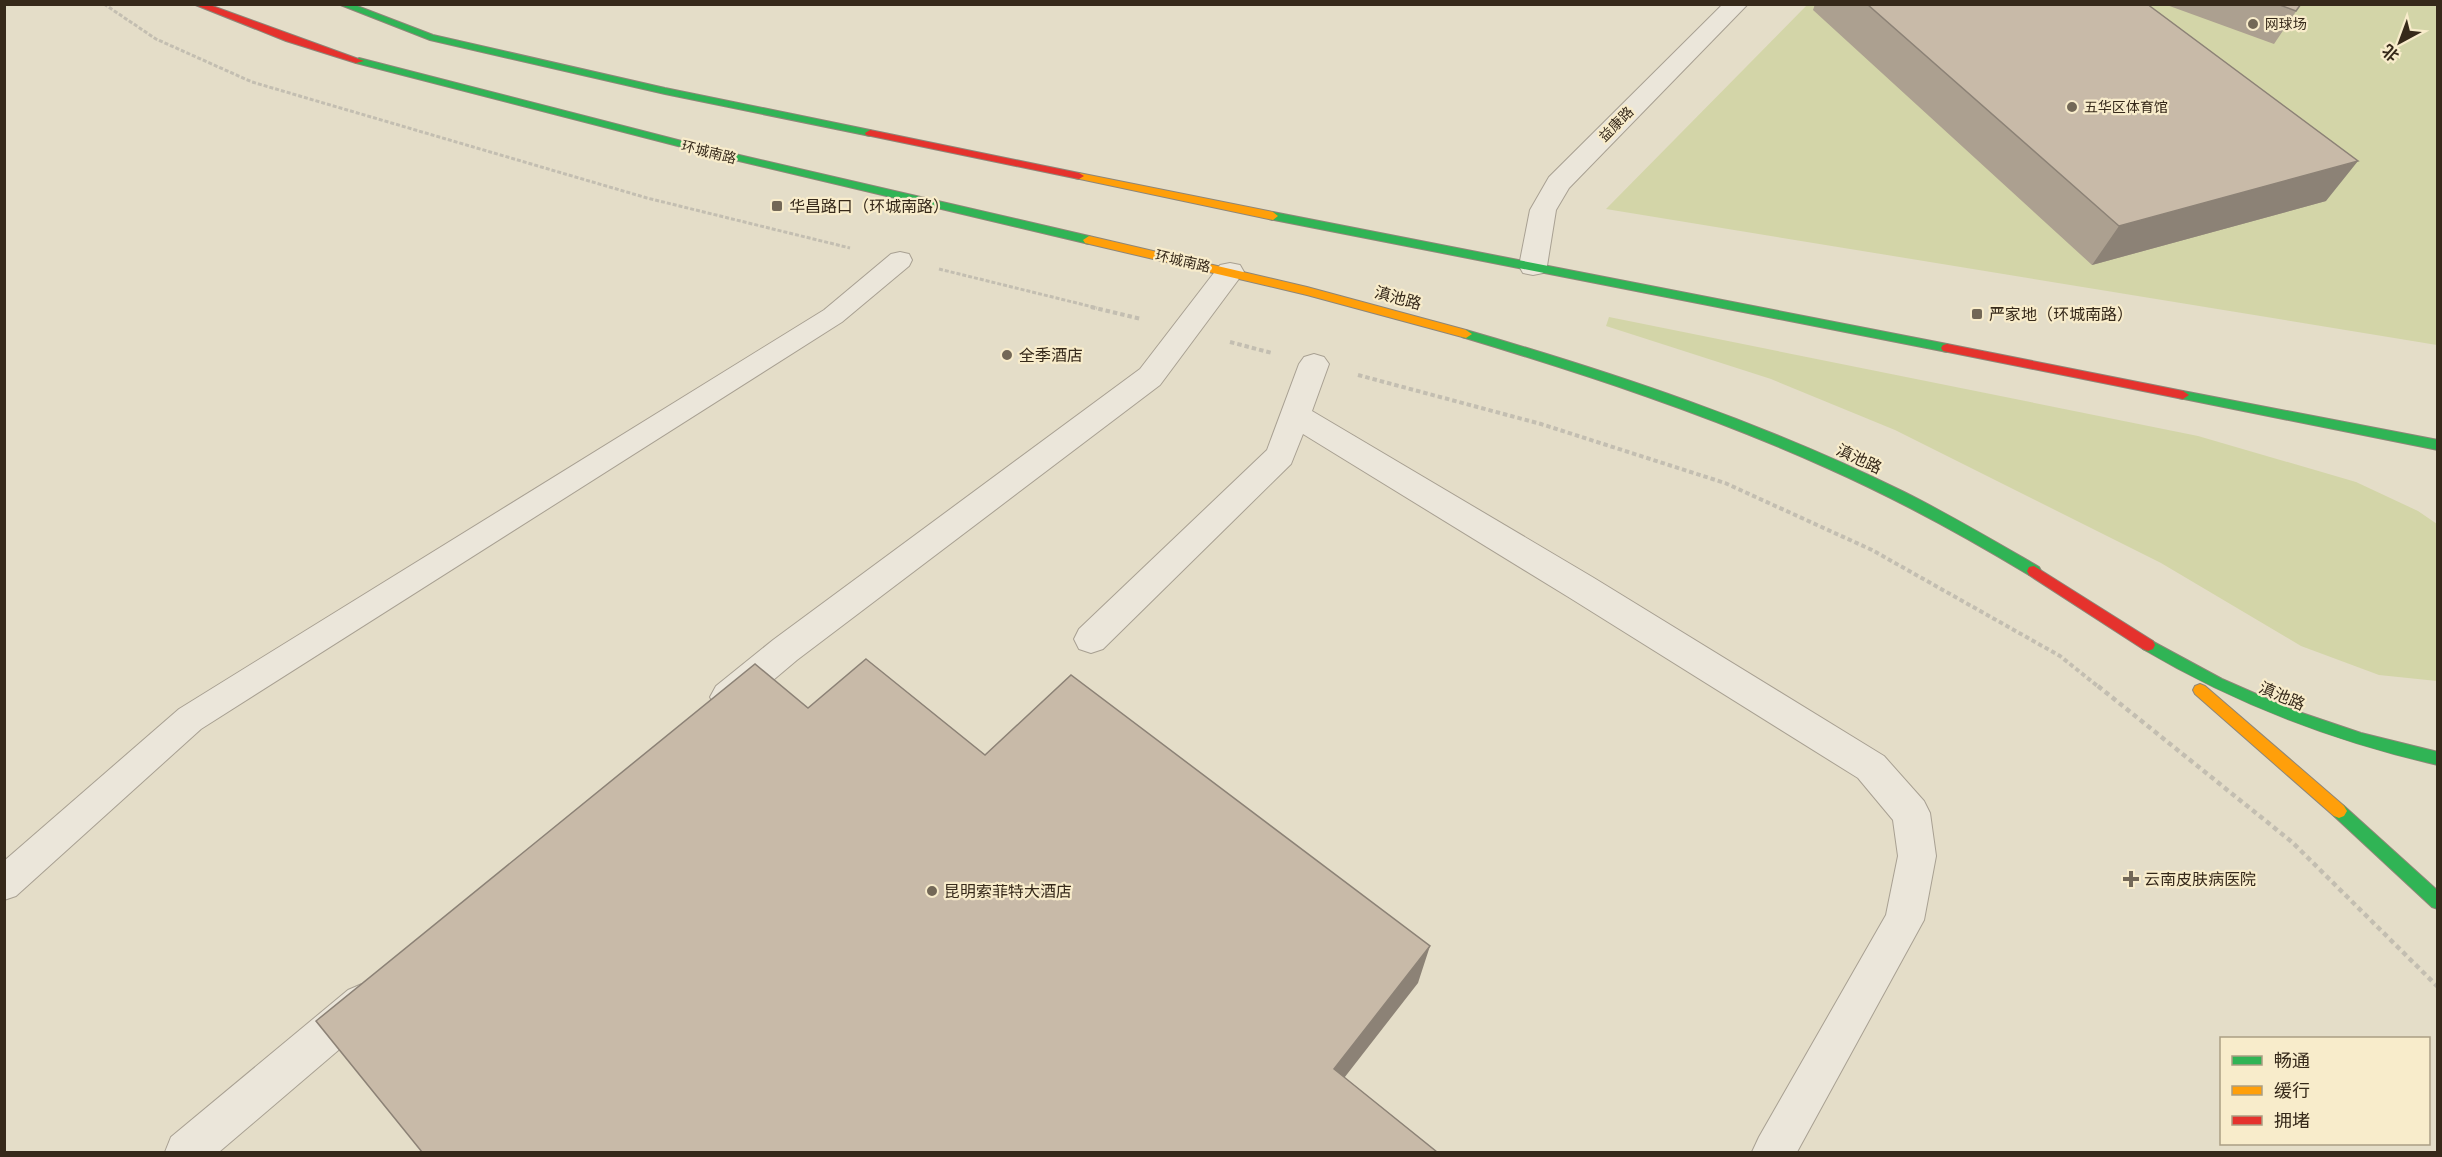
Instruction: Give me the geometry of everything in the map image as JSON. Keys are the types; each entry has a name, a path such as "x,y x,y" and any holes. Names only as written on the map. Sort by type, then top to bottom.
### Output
{"main road":[{"name":"环城南路","path":"197,4 252,28 370,64 687,147 1230,272"},
{"path":"342,4 430,37 665,91 1265,214 2438,445"},
{"name":"滇池路","path":"1230,272 1474,336 1593,372 1711,413 1885,489 1955,525 2066,591 2192,671 2258,704 2322,730 2386,748 2438,759"},
{"path":"2301,418 2363,435 2417,455"},
{"path":"2066,591 2115,624 2227,712 2316,789 2438,902"}],"street":[{"name":"益康路","path":"1533,266 1543,210 1558,183 1737,4"},
{"path":"703,718 785,650 1150,377 1230,272"},
{"path":"1091,639 1280,456 1314,364"},
{"path":"1295,415 1582,588 1871,767 1911,813 1917,856 1904,920 1774,1152"},
{"path":"186,1152 385,985"}],"lane":[{"path":"4,884 190,719 833,316 900,260"}],"green space":[{"name":"五华区体育馆","path":"1807,5 2437,5 2437,345 1606,209"},
{"path":"1609,317 2198,436 2356,482 2418,511 2437,524 2437,681 2379,675 2301,646 2161,563 1895,430 1771,379 1606,326"}],"building":[{"path":"1867,4 2147,4 2358,161 2119,226"},
{"path":"2277,4 2301,4 2296,11"},
{"name":"昆明索菲特大酒店","path":"866,659 985,755 1071,675 1430,946 1334,1069 1437,1152 422,1152 316,1021 755,664 808,708"}],"traffic: fast":[{"path":"342,4 430,37 665,91 870,133"},
{"path":"359,61 705,150 1089,240"},
{"path":"1273,216 1947,348"},
{"path":"1466,334 1613,380 1758,433 1899,496 2034,571"},
{"path":"2183,395 2438,445"},
{"path":"2148,645 2217,683 2288,715 2361,740 2438,759"},
{"path":"2339,811 2438,902"}],"traffic: slow":[{"path":"1079,176 1273,216"},
{"path":"1089,240 1307,291 1466,334"},
{"path":"2200,690 2339,811"}],"traffic: jam":[{"path":"197,4 289,39 359,61"},
{"path":"870,133 1079,176"},
{"path":"1947,348 2183,395"},
{"path":"2034,571 2148,645"}],"place":[{"name":"网球场","path":"2253,24"},
{"name":"五华区体育馆","path":"2072,107"},
{"name":"华昌路口（环城南路）","path":"777,206"},
{"name":"严家地（环城南路）","path":"1977,314"},
{"name":"全季酒店","path":"1007,355"},
{"name":"云南皮肤病医院","path":"2131,879"},
{"name":"昆明索菲特大酒店","path":"932,891"}]}
